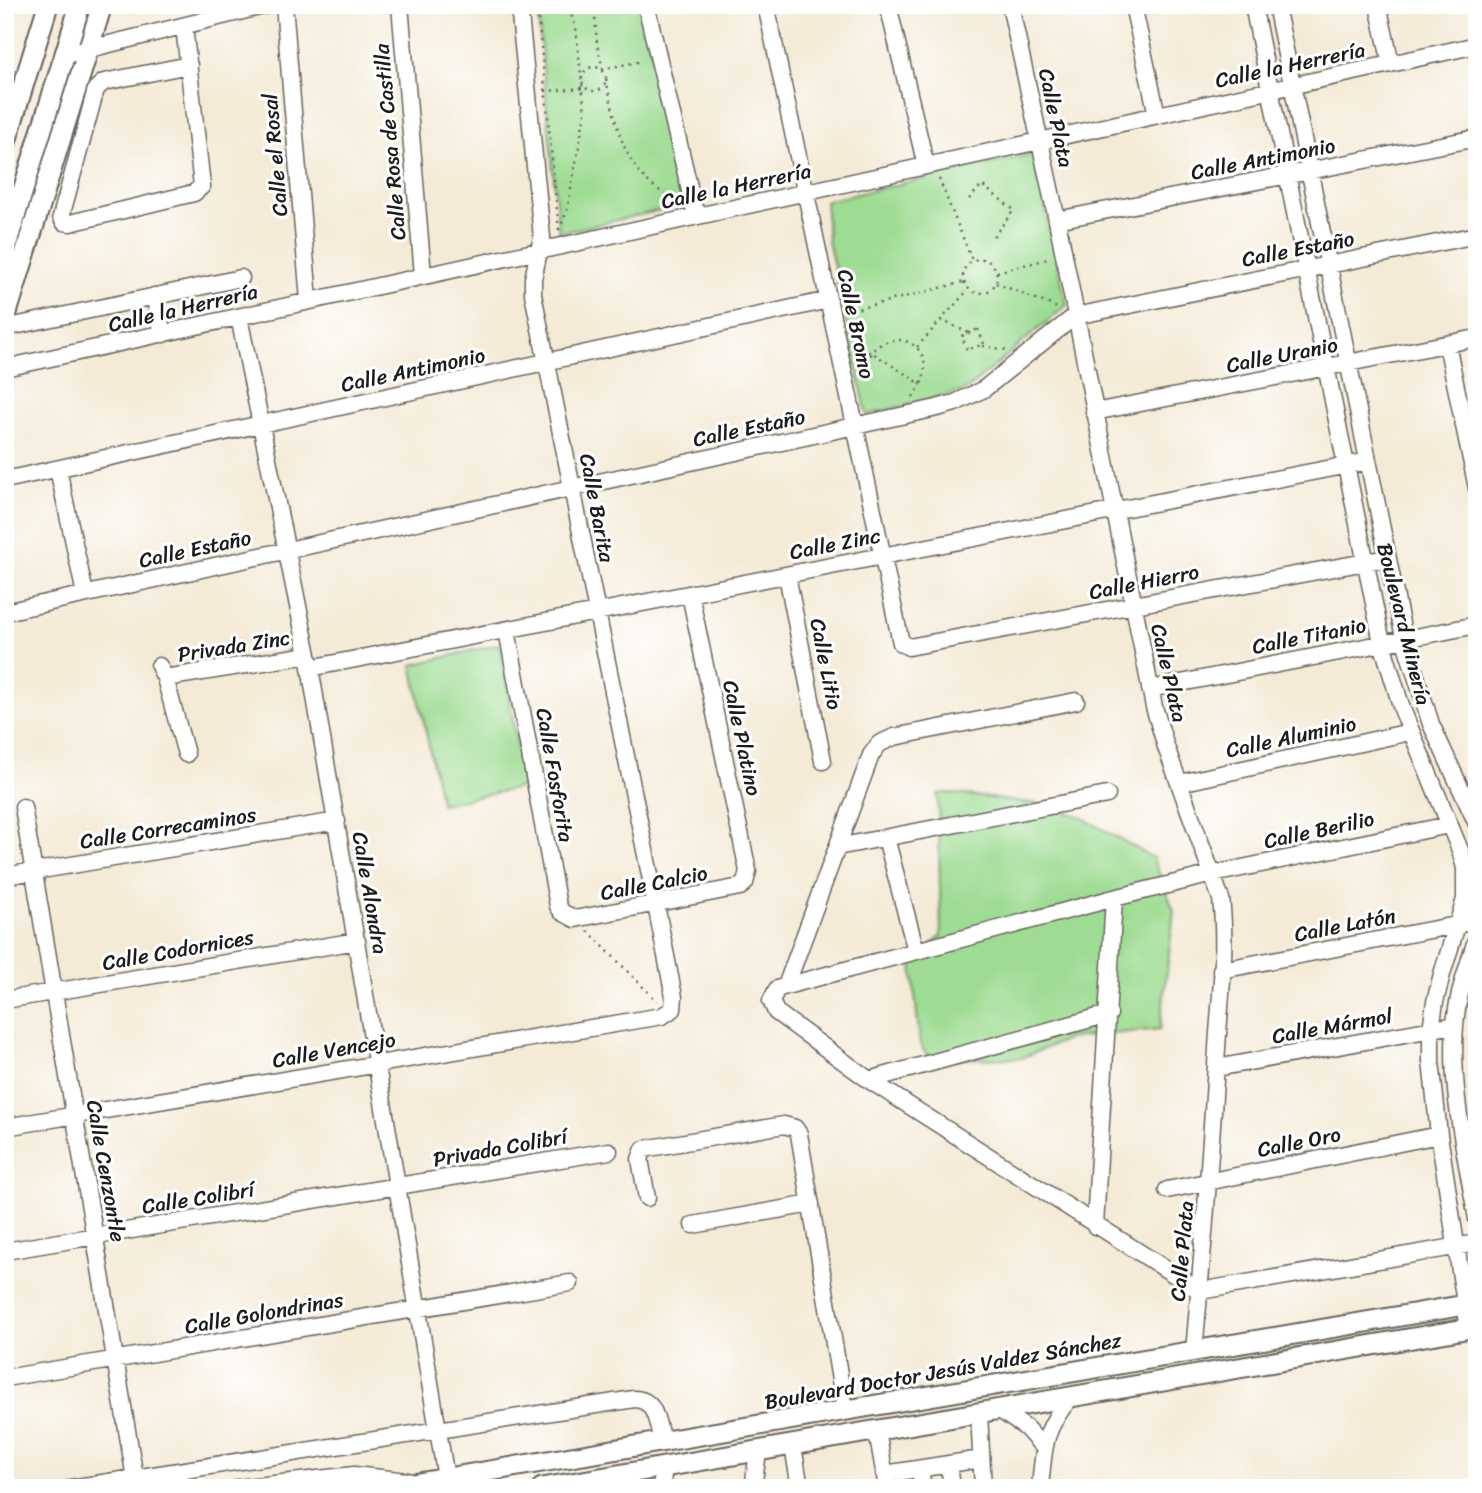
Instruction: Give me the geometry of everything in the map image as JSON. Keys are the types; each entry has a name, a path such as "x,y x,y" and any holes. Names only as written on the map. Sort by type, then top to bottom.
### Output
{"main road":[{"path":"5,145 48,5"},
{"path":"5,249 80,5"},
{"path":"5,319 102,5"},
{"name":"Boulevard Doctor Jesús Valdez Sánchez","path":"388,1488 1471,1304"},
{"path":"542,1488 663,1478 758,1452 1473,1328"}],"street":[{"path":"65,55 267,5"},
{"name":"Calle el Rosal","path":"284,5 309,300"},
{"name":"Calle Rosa de Castilla","path":"400,5 423,275"},
{"name":"Calle Barita","path":"519,5 541,225 541,249 533,279 533,294 674,998 669,1013"},
{"path":"646,5 696,216"},
{"name":"Calle Bromo","path":"766,5 899,639 909,647"},
{"path":"888,5 932,171"},
{"name":"Calle Plata","path":"1010,5 1057,220 1068,313 1094,412 1150,689 1166,747 1180,783 1205,876 1223,911 1209,1182 1194,1352"},
{"path":"1133,5 1157,116"},
{"name":"Boulevard Minería","path":"1253,5 1382,643 1410,732 1460,850 1466,883 1458,925 1441,974 1431,1029 1433,1091 1439,1135 1457,1247 1471,1304 1473,1328"},
{"name":"Boulevard Minería","path":"1276,5 1404,638 1422,699 1451,768 1473,808 1477,824"},
{"path":"1378,5 1391,64"},
{"path":"184,26 202,181 199,190 67,224 61,217 99,85 109,80 188,65"},
{"name":"Calle la Herrería","path":"5,368 807,192 932,171 1040,141 1477,45"},
{"name":"Calle Antimonio","path":"1057,220 1477,138"},
{"path":"49,177 73,172"},
{"name":"Calle Estaño","path":"5,612 936,408 970,397 984,389 1068,313 1477,235"},
{"path":"5,328 241,278"},
{"path":"154,296 163,334"},
{"name":"Calle Antimonio","path":"5,480 830,300"},
{"name":"Calle Alondra","path":"239,317 309,662 446,1478"},
{"name":"Calle Uranio","path":"1094,412 1477,338"},
{"path":"1447,344 1477,488"},
{"name":"Calle Zinc","path":"309,662 507,630 1368,461"},
{"path":"58,469 85,594"},
{"name":"Calle Hierro","path":"909,647 1387,558"},
{"name":"Calle Litio","path":"788,575 823,761"},
{"name":"Calle Platino","path":"690,594 748,871 746,883 740,887"},
{"name":"Calle Titanio","path":"1150,689 1477,625"},
{"name":"Calle Fosforita","path":"507,630 555,899 562,912 576,919"},
{"name":"Privada Zinc","path":"186,754 162,672 309,662"},
{"path":"1076,701 885,740 871,755 786,986 772,994 771,1001 776,1012 869,1080 1199,1291 1477,1243"},
{"name":"Calle Aluminio","path":"1180,783 1410,732"},
{"path":"1429,777 1451,768"},
{"path":"837,847 1107,795"},
{"name":"Calle Cenzontle","path":"23,807 135,1478"},
{"name":"Calle Correcaminos","path":"5,876 337,821"},
{"name":"Calle Berilio","path":"786,986 1114,898 1205,876 1450,825"},
{"path":"886,838 915,951"},
{"name":"Calle Calcio","path":"576,919 740,887"},
{"path":"1096,1226 1114,898"},
{"name":"Calle Latón","path":"1222,970 1477,921"},
{"path":"1477,937 1462,984 1455,1024 1454,1069 1469,1130 1477,1219"},
{"name":"Calle Codornices","path":"5,1000 357,941"},
{"name":"Calle Vencejo","path":"5,1127 669,1013"},
{"path":"869,1080 1109,1014"},
{"name":"Calle Mármol","path":"1216,1068 1455,1024"},
{"path":"647,1198 640,1158 644,1149 784,1125 795,1128 799,1134 845,1410"},
{"name":"Calle Oro","path":"1167,1190 1439,1135"},
{"name":"Privada Colibrí","path":"398,1187 609,1151"},
{"name":"Calle Colibrí","path":"5,1251 398,1187"},
{"path":"693,1225 811,1204"},
{"name":"Calle Golondrinas","path":"5,1378 570,1283"},
{"path":"1040,1488 1044,1448 1052,1422 1072,1396"},
{"path":"71,1488 439,1428 643,1399 653,1409 662,1441"},
{"path":"983,1488 981,1460 988,1411 1026,1428 1044,1448"},
{"path":"877,1431 886,1481 920,1469 981,1460"},
{"path":"793,1446 800,1488"},
{"path":"753,1488 758,1452"},
{"path":"949,1464 952,1488"},
{"path":"920,1469 923,1488"},
{"name":"Boulevard Doctor Jesús Valdez Sánchez","path":"238,1488 354,1475 417,1483"}],"path":[{"path":"537,5 559,232 567,211 584,120 584,88 576,27 567,5"},
{"path":"594,5 602,69 620,135 630,160 646,182 680,202"},
{"path":"582,81 583,73 589,68 602,69 652,60"},
{"path":"528,93 584,88 596,91 603,87 606,79"},
{"path":"932,171 972,260"},
{"path":"969,200 982,185 1014,210 992,238"},
{"path":"998,272 1056,257"},
{"path":"986,259 998,272 996,283 988,292 969,289 964,282 963,271 972,260 986,259"},
{"path":"844,313 964,282"},
{"path":"996,283 1068,313"},
{"path":"917,347 969,289"},
{"path":"941,320 969,333"},
{"path":"980,346 984,344 978,329 962,336 967,350 980,346 1013,351 1003,359"},
{"path":"855,364 858,376 878,344 898,339 917,347 925,366 921,393"},
{"path":"853,353 872,352 921,384"},
{"path":"909,404 921,384"},
{"path":"576,919 669,1013"}],"green space":[{"path":"537,5 640,5 685,205 559,233"},
{"path":"1033,154 1067,305 966,390 867,415 828,240 825,201"},
{"path":"500,644 524,787 441,804 412,665"},
{"path":"950,793 1038,804 1079,816 1153,858 1174,911 1160,1029 1071,1038 1021,1058 928,1057 920,1044 912,964 941,936 938,794"}]}
